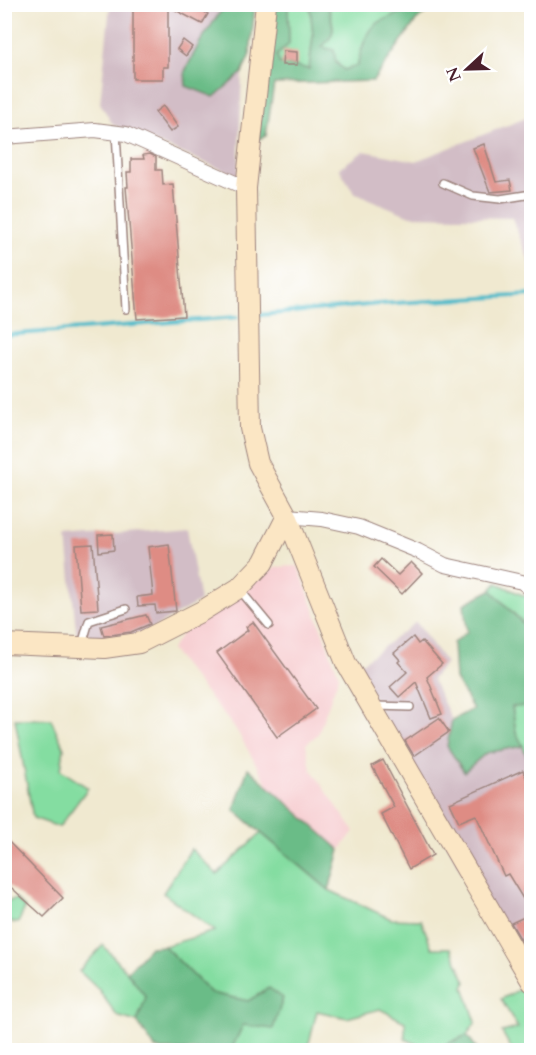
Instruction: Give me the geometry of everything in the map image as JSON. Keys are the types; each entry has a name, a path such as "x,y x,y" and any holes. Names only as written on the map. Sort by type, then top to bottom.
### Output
{"street":[{"path":"266,4 246,188 250,428 258,463 287,516 346,663 531,982"},
{"path":"4,136 95,130 126,134 246,188"},
{"path":"4,644 104,648 140,643 202,611 239,588 263,563 287,516"},
{"path":"287,516 322,519 359,527 418,551 445,565 522,582 531,590"}],"lane":[{"path":"116,132 126,309"},
{"path":"443,183 473,196 500,199 531,194"},
{"path":"239,588 268,625"},
{"path":"81,647 89,621 126,609"},
{"path":"369,706 410,708"}],"shaded area":[{"path":"110,5 225,5 200,42 185,71 186,85 214,97 242,73 238,176 113,125 100,103"},
{"path":"531,116 531,266 512,218 410,216 354,193 339,168 364,151 416,161"},
{"path":"187,528 200,601 137,637 77,640 67,538"},
{"path":"298,566 339,676 318,734 306,744 311,769 354,831 340,850 268,785 237,731 171,650 182,633 276,567"},
{"path":"416,622 446,663 432,679 452,720 447,747 464,771 486,753 523,746 532,765 531,1000 483,915 358,666"}],"green space":[{"path":"225,5 255,5 250,54 242,73 214,97 186,86 185,71 200,42"},
{"path":"272,5 288,5 289,44 277,55 279,63 309,69 313,36 310,5 328,5 333,28 331,37 322,47 334,50 336,63 344,70 357,66 367,37 378,23 409,8 409,5 435,5 416,21 373,81 274,84 266,136 258,139"},
{"path":"288,5 310,5 313,36 309,69 279,64 277,55 289,44"},
{"path":"328,5 409,5 409,8 374,27 364,43 357,66 344,70 321,47 333,28"},
{"path":"497,583 531,599 531,658 528,657 530,630 491,590"},
{"path":"491,590 530,631 528,657 531,658 531,706 512,707 516,732 523,746 486,753 464,772 447,746 452,720 473,709 455,679 453,643 467,632 464,604"},
{"path":"512,706 531,706 531,765 516,732"},
{"path":"15,719 51,719 64,748 61,770 88,788 59,827 33,818"},
{"path":"248,768 340,850 329,890 234,810"},
{"path":"261,833 329,890 391,919 421,920 432,948 451,948 466,982 464,987 476,1022 467,1035 434,1050 425,1050 405,1039 405,1022 380,1009 347,1018 317,1011 309,1043 303,1050 231,1050 243,1025 248,1001 211,993 164,946 215,931 163,893 191,849 217,874"},
{"path":"16,899 25,908 18,923 5,922 5,902"},
{"path":"103,945 146,997 137,1022 117,1016 99,990 79,971"},
{"path":"164,946 211,993 248,1001 269,988 283,998 273,1029 243,1025 231,1050 162,1050 155,1048 137,1022 146,997 127,972 150,947"},
{"path":"524,987 531,1000 531,1050 512,1050 502,1032 518,1028 501,999"},
{"path":"467,1035 478,1050 434,1050"}],"building":[{"path":"133,4 192,4 208,14 202,24 168,6 168,67 163,67 163,79 133,79"},
{"path":"183,40 192,47 186,56 177,49"},
{"path":"283,51 297,52 297,65 282,65"},
{"path":"163,106 178,127 170,132 155,112"},
{"path":"484,144 496,182 510,180 512,190 490,192 473,148"},
{"path":"150,154 156,157 156,170 162,170 163,185 173,184 184,316 137,319 126,187 128,187 127,172 131,172 131,159 144,159 143,155"},
{"path":"113,534 114,550 99,552 98,535"},
{"path":"93,544 98,609 81,610 76,545"},
{"path":"169,544 176,611 156,613 155,605 138,606 137,597 153,595 148,547"},
{"path":"381,559 398,575 411,562 422,573 402,594 374,567"},
{"path":"146,615 150,624 131,632 104,636 101,626"},
{"path":"253,622 316,709 277,737 217,653 248,630 246,627"},
{"path":"413,637 418,644 422,641 442,664 427,677 442,714 431,718 416,682 399,697 390,687 407,672 394,653"},
{"path":"439,718 449,732 414,756 405,741"},
{"path":"383,760 433,855 409,869 381,814 394,807 372,766"},
{"path":"523,770 531,789 531,912 508,874 504,876 476,815 459,822 450,803"},
{"path":"4,837 63,898 44,917 4,881"},
{"path":"531,914 531,957 511,923"}],"waterway":[{"path":"259,315 379,304 532,295"},
{"path":"4,335 237,317"}]}
